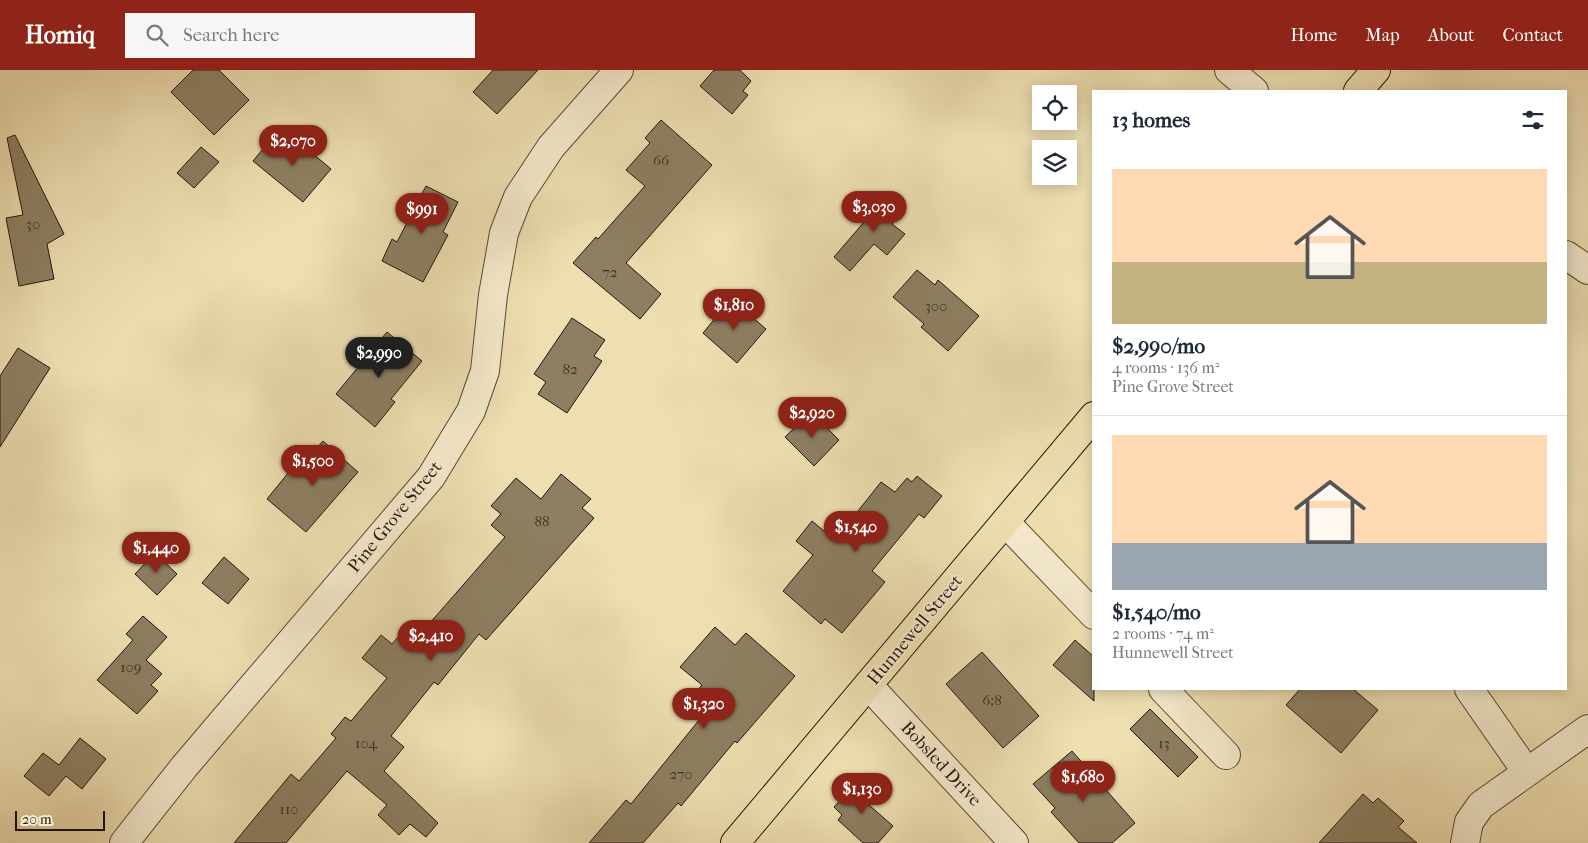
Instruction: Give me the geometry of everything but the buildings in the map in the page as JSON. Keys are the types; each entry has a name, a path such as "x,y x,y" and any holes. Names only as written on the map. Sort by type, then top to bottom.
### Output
{"main road":[{"path":"1359,90 1376,70"},
{"name":"Hunnewell Street","path":"735,843 1092,418"}],"street":[{"name":"Pine Grove Street","path":"124,843 184,767 431,477 471,411 485,371 493,295 504,233 518,197 550,147 618,70"},
{"path":"1229,70 1253,90"},
{"path":"1567,256 1588,270"},
{"path":"1006,522 1092,613"},
{"name":"Bobsled Drive","path":"868,685 1014,843"},
{"path":"1164,690 1226,755"},
{"path":"1470,690 1526,771"},
{"path":"1465,843 1469,822 1481,805 1526,771 1588,729"}]}
